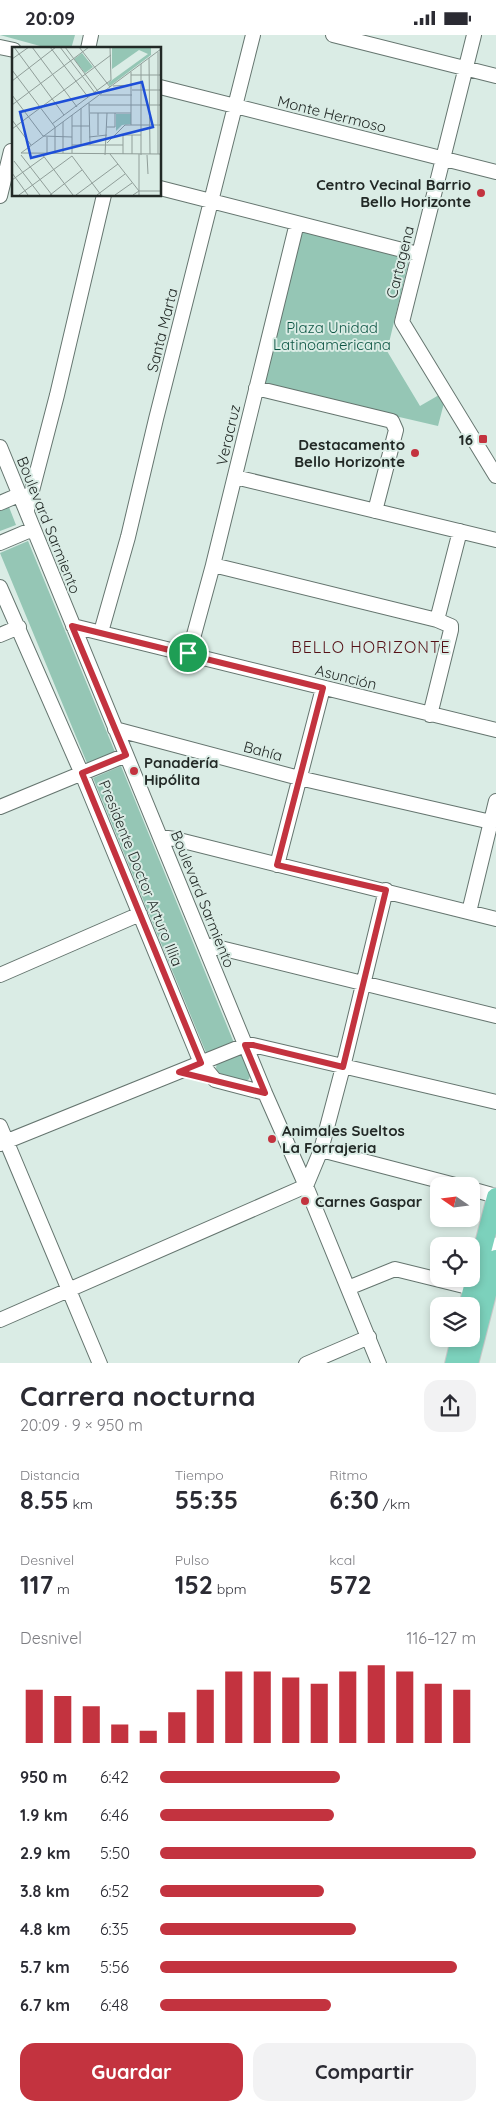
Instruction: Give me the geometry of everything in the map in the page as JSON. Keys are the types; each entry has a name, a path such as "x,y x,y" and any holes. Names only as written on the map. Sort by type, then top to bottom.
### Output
{"main road":[{"path":"470,1297 490,1244 496,1196"},
{"path":"469,1363 496,1259"},
{"path":"454,1363 458,1347"}],"street":[{"name":"Santa Marta","path":"101,632 128,537 252,35"},
{"path":"332,35 496,76"},
{"name":"Cartagena","path":"474,35 402,322 496,476"},
{"name":"Monte Hermoso","path":"161,87 496,172"},
{"path":"0,196 8,151"},
{"path":"161,188 418,254"},
{"path":"27,510 57,395 104,196"},
{"name":"Veracruz","path":"188,653 214,565 297,223"},
{"path":"256,388 392,421 396,430 375,511"},
{"name":"Boulevard Sarmiento","path":"0,447 21,494 72,626 245,1045 379,1363"},
{"path":"235,477 496,540"},
{"path":"0,503 21,494"},
{"path":"0,543 33,529"},
{"path":"437,620 460,531"},
{"path":"214,565 451,625 430,715"},
{"name":"Presidente Doctor Arturo Illia","path":"0,587 82,773 201,1063 215,1080"},
{"name":"Asunción","path":"72,626 496,730"},
{"path":"0,635 19,627"},
{"path":"277,865 323,688"},
{"name":"Bahía","path":"115,729 299,778 491,822"},
{"path":"0,807 126,755"},
{"path":"469,912 496,801"},
{"path":"160,837 386,890 496,919"},
{"path":"0,1320 306,1186 321,1150 386,890"},
{"path":"0,975 140,914"},
{"path":"204,944 496,1016"},
{"path":"3,1142 245,1045 253,1045 496,1102"},
{"path":"179,1072 265,1093"},
{"path":"0,1126 3,1142 70,1290 100,1363"},
{"path":"321,1150 430,1178"},
{"path":"480,1192 496,1196"},
{"path":"348,1288 395,1269 472,1288"},
{"path":"306,1363 369,1337"}],"green space":[{"path":"0,35 75,35 72,47 44,47"},
{"name":"Plaza Unidad Latinoamericana","path":"305,232 407,259 408,264 387,351 420,406 439,395 444,403 438,426 266,386 263,377 301,234"},
{"path":"9,507 16,525 0,531 0,511"},
{"path":"28,541 115,752 87,763 0,553"},
{"path":"121,766 234,1043 207,1055 93,778"},
{"path":"240,1055 243,1057 250,1076 249,1079 246,1081 218,1073 217,1063"}],"place":[{"name":"Centro Vecinal Barrio Bello Horizonte","path":"481,193"},
{"name":"16","path":"483,439"},
{"name":"Destacamento Bello Horizonte","path":"415,453"},
{"name":"Panadería Hipólita","path":"134,771"},
{"name":"Animales Sueltos La Forrajeria","path":"272,1139"},
{"name":"Carnes Gaspar","path":"305,1201"}],"district":[{"name":"BELLO HORIZONTE","path":"371,647"}],"route":[{"path":"72,626 188,653 323,688 277,865 386,890 343,1067 253,1045 245,1045 265,1093 179,1072 201,1063 82,773 126,755 72,626"}]}
